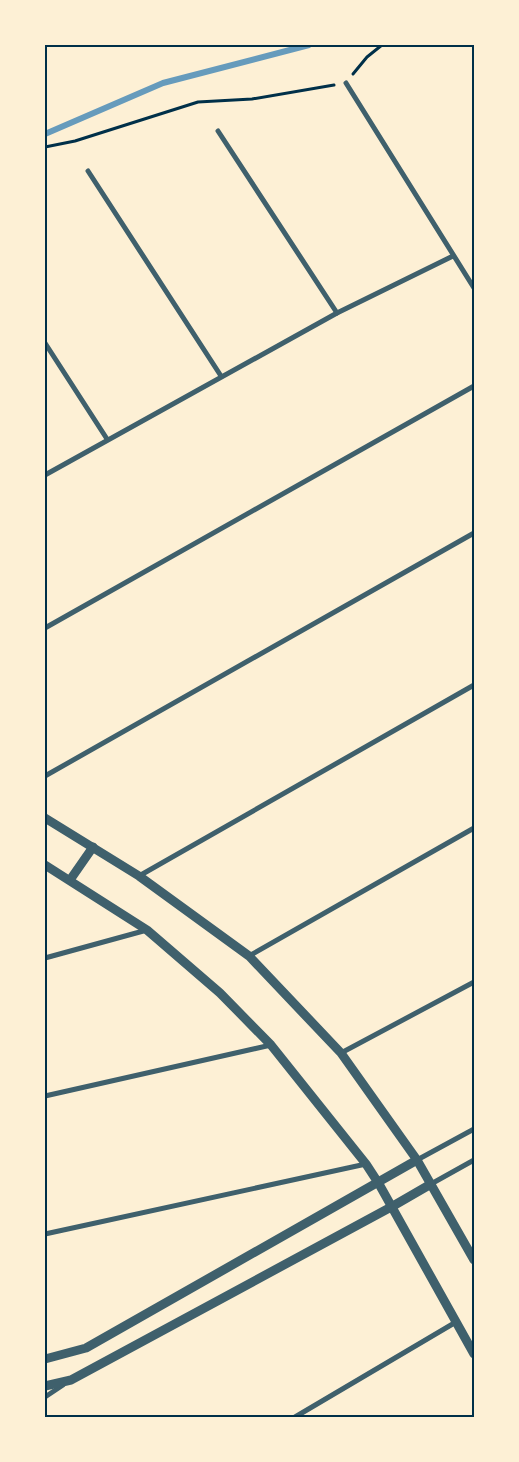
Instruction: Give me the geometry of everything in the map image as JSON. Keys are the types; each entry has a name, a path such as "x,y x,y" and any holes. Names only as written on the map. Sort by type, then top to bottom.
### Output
{"street":[{"path":"346,83 474,288"},
{"path":"218,131 337,313"},
{"path":"88,171 221,376"},
{"path":"45,475 337,313 454,256"},
{"path":"45,343 107,439"},
{"path":"45,628 474,386"},
{"path":"45,776 474,533"},
{"path":"139,876 474,685"},
{"path":"45,818 139,876 249,956 341,1053 417,1160 474,1260"},
{"path":"249,956 474,828"},
{"path":"70,880 94,847"},
{"path":"45,865 147,930 220,993 271,1044 366,1164 393,1206 474,1354"},
{"path":"45,958 147,930"},
{"path":"341,1053 474,982"},
{"path":"45,1096 271,1044"},
{"path":"45,1359 86,1348 379,1184 474,1128"},
{"path":"45,1397 71,1380 393,1206 474,1160"},
{"path":"45,1234 366,1164"},
{"path":"295,1417 456,1322"},
{"path":"45,1386 71,1380"}],"path":[{"path":"45,147 75,141 198,102 252,99 346,83 367,57 382,45"}],"waterway":[{"path":"45,134 163,83 309,45"}]}
